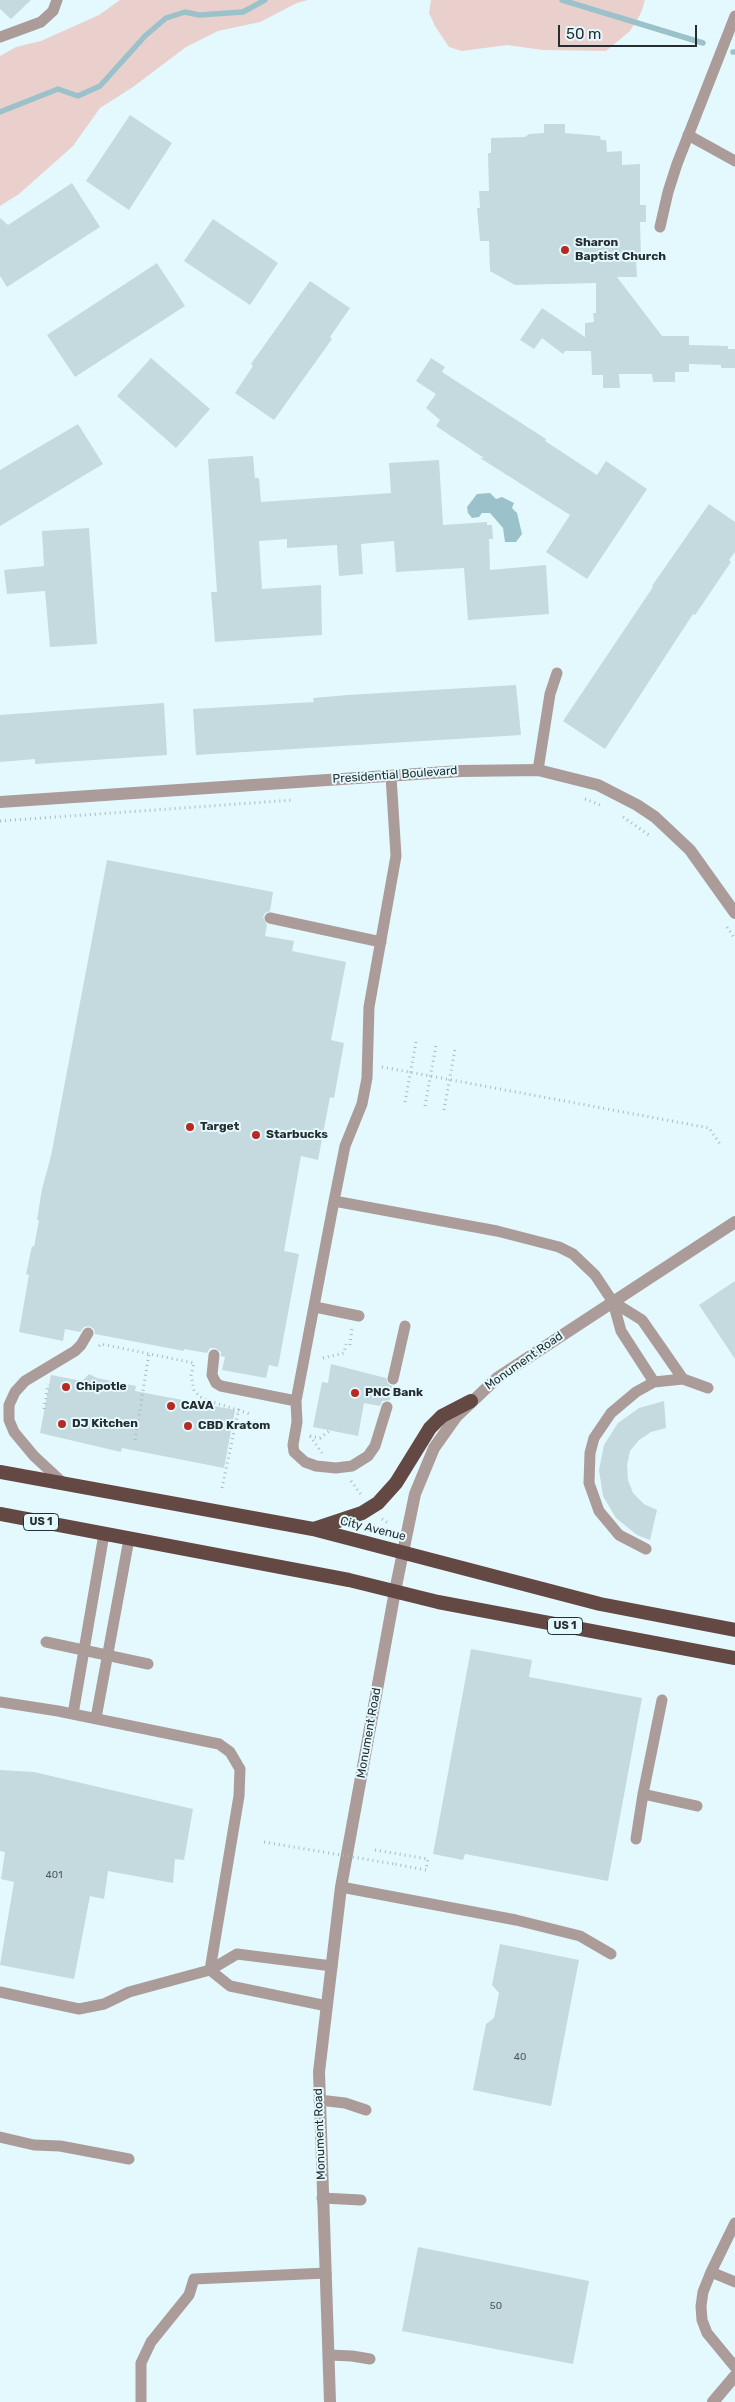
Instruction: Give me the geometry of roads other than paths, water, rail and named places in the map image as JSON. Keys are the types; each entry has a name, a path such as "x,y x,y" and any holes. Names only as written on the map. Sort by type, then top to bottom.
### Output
{"highway":[{"path":"313,1529 362,1513 378,1503 396,1483 430,1428 442,1416 471,1401"},
{"name":"City Avenue","path":"0,1472 313,1529 608,1606 735,1630"},
{"name":"US 1","path":"0,1514 349,1580 447,1603 735,1658"}],"street":[{"name":"Presidential Boulevard","path":"0,802 497,769 538,770 598,785 628,800 655,817 690,850 735,914"},
{"name":"Monument Road","path":"330,2402 319,2072 341,1886 412,1503 424,1469 443,1434 471,1401 515,1366 735,1222"},
{"path":"714,2402 735,2376"}],"lane":[{"path":"0,37 41,22 53,11 57,0"},
{"path":"660,227 668,192 688,134 735,16"},
{"path":"688,134 735,161"},
{"path":"538,770 550,694 557,673"},
{"path":"387,1407 380,1436 368,1456 352,1466 329,1467 305,1462 294,1452 293,1445 297,1422 296,1401 334,1201 345,1146 364,1094 369,1064 369,1008 396,856 391,776"},
{"path":"270,918 381,942"},
{"path":"334,1201 497,1231 559,1247 583,1262 613,1302 642,1320 683,1380"},
{"path":"613,1302 621,1332 654,1382"},
{"path":"315,1307 358,1316"},
{"path":"393,1379 405,1326"},
{"path":"62,1482 34,1456 14,1432 9,1420 9,1405 15,1392 25,1381 74,1351 81,1345 88,1333"},
{"path":"214,1355 212,1375 216,1383 221,1386 296,1401"},
{"path":"646,1550 619,1535 599,1512 589,1483 590,1453 602,1425 611,1413 629,1398 654,1382 683,1380 708,1388"},
{"path":"74,1714 104,1534"},
{"path":"96,1718 129,1538"},
{"path":"46,1642 148,1664"},
{"path":"636,1839 662,1700"},
{"path":"0,1702 96,1718 219,1744 230,1752 240,1769 239,1796 210,1970"},
{"path":"643,1794 697,1806"},
{"path":"341,1886 524,1922 580,1936 612,1954"},
{"path":"0,1992 79,2009 104,2004 129,1992 210,1970 236,1954 332,1966"},
{"path":"210,1970 230,1986 327,2006"},
{"path":"319,2100 345,2103 366,2110"},
{"path":"0,2137 34,2145 60,2146 129,2159"},
{"path":"322,2198 361,2200"},
{"path":"735,2223 703,2292 702,2320 716,2347 735,2367"},
{"path":"711,2272 735,2282"},
{"path":"141,2402 141,2363 151,2342 189,2295 194,2279 326,2274"},
{"path":"329,2355 370,2359"}],"water":[{"path":"490,493 496,499 502,497 514,503 512,508 517,513 522,534 516,542 505,542 503,528 490,513 482,513 479,517 472,518 468,513 467,507 477,494"}],"waterway":[{"path":"0,112 58,89 78,96 100,86 145,36 166,18 185,12 199,15 243,12 265,0"},
{"path":"562,0 703,43"}],"place":[{"name":"Sharon Baptist Church","path":"565,250"},
{"name":"Target","path":"190,1127"},
{"name":"Starbucks","path":"256,1135"},
{"name":"Chipotle","path":"66,1387"},
{"name":"PNC Bank","path":"355,1393"},
{"name":"CAVA","path":"171,1406"},
{"name":"DJ Kitchen","path":"62,1424"},
{"name":"CBD Kratom","path":"188,1426"}]}
